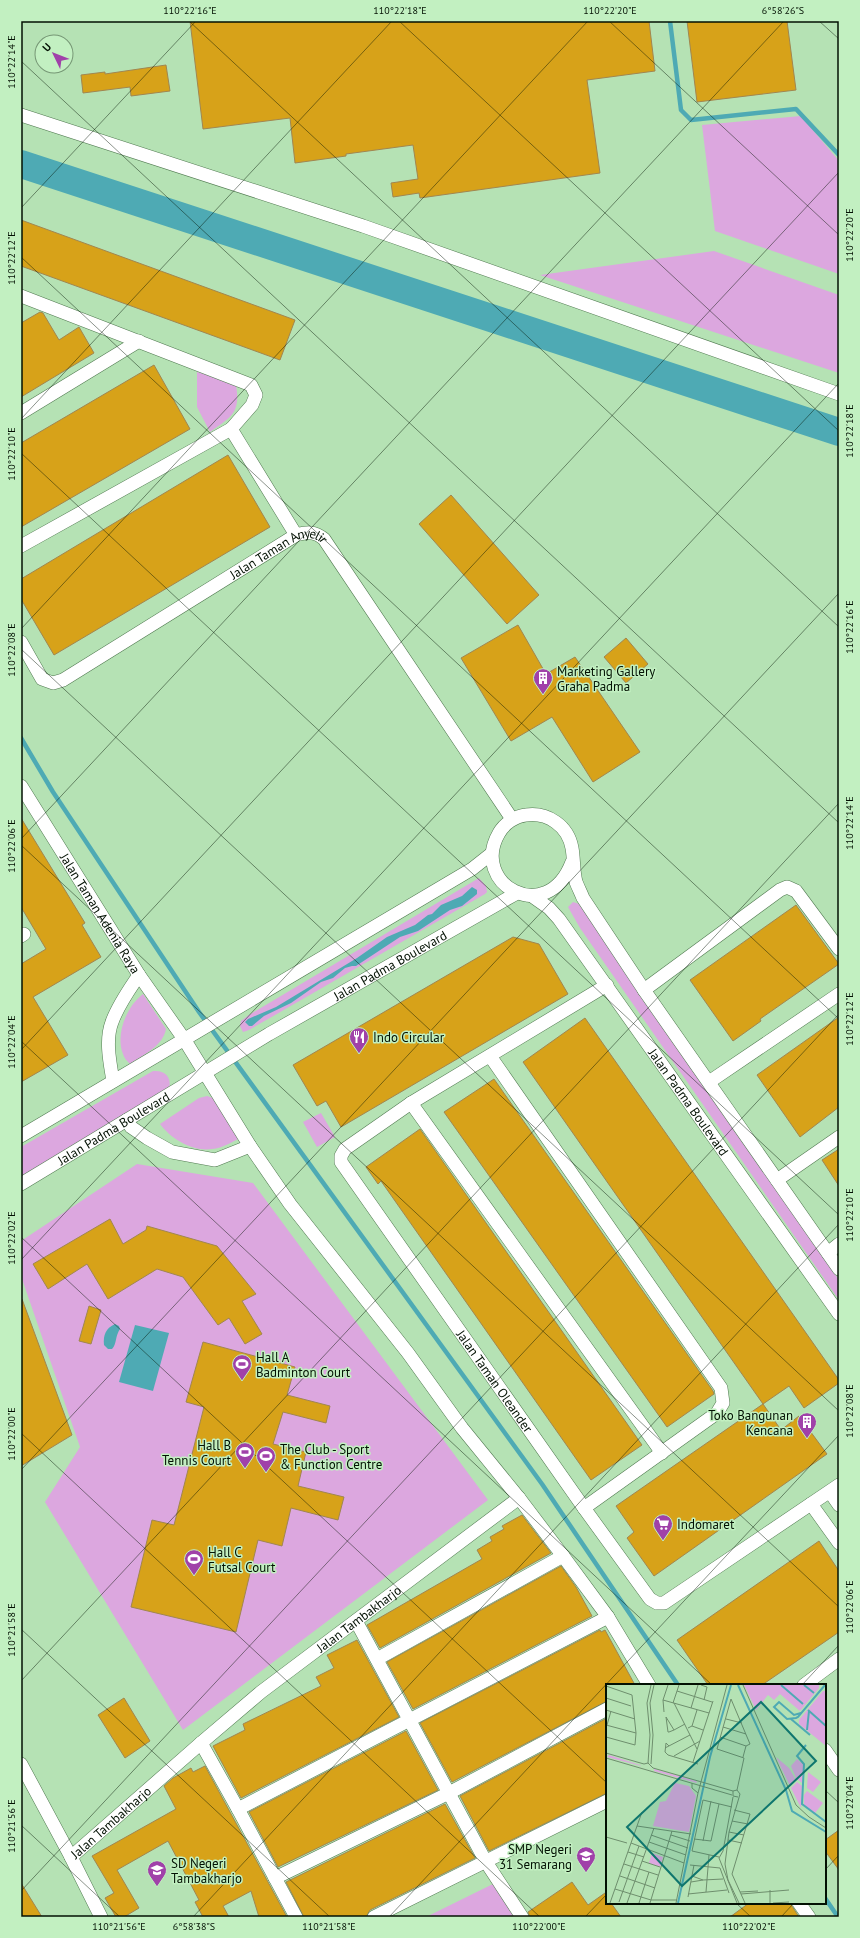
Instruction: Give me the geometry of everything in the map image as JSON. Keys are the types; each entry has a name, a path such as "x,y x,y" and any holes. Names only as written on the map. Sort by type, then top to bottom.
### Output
{"street":[{"path":"21,115 363,226 839,394"},
{"path":"21,546 231,428 252,405 256,395 251,385 139,341 23,299"},
{"path":"21,413 139,341"},
{"path":"231,428 296,535"},
{"name":"Jalan Taman Anyelir","path":"21,642 42,679 53,683 63,680 296,535 310,532 317,533 324,539 512,819"},
{"name":"Jalan Taman Adenia Raya","path":"21,786 139,975 185,1038 250,1146 290,1204 408,1353 462,1428 519,1498 608,1616 648,1684"},
{"path":"538,814 550,818 561,826 569,836 573,849 572,862 567,875 558,886 546,893 532,896 517,893 506,886 498,877 493,867 491,854 494,841 501,828 512,819 524,815 538,814"},
{"path":"21,1136 472,869 491,854"},
{"name":"Jalan Padma Boulevard","path":"572,862 576,883 584,898 644,990 839,1269"},
{"path":"644,990 780,890 788,888 796,891 839,949"},
{"name":"Jalan Padma Boulevard","path":"21,1184 263,1038 517,893"},
{"name":"Jalan Padma Boulevard","path":"532,896 550,908 559,919 839,1314"},
{"path":"113,1081 108,1054 111,1023 124,998 139,975"},
{"path":"607,985 411,1103 662,1453"},
{"path":"709,1082 839,994"},
{"path":"490,1056 721,1388 723,1403 717,1413 584,1508"},
{"name":"Jalan Taman Oleander","path":"411,1103 344,1149 341,1156 341,1162 584,1508 650,1599 657,1603 664,1603 811,1504"},
{"path":"127,1120 131,1126 147,1138 172,1152 215,1160 250,1146"},
{"path":"777,1180 839,1137"},
{"path":"828,1253 839,1244"},
{"path":"839,1505 834,1488 811,1504 839,1543"},
{"name":"Jalan Tambakharjo","path":"101,1917 71,1857 201,1742 261,1692 519,1498"},
{"path":"377,1659 563,1556"},
{"path":"238,1809 608,1616"},
{"path":"356,1621 486,1862 522,1917"},
{"path":"805,1684 839,1659"},
{"path":"275,1878 449,1793 606,1710"},
{"path":"201,1742 296,1917"},
{"path":"826,1751 839,1770"},
{"path":"21,1764 71,1857"},
{"path":"374,1917 606,1801"},
{"path":"800,1904 809,1917"}],"shaded area":[{"path":"801,116 839,161 839,274 715,231 702,125"},
{"path":"714,251 839,295 839,373 540,275"},
{"path":"197,372 229,380 236,385 236,408 229,418 210,432 197,407"},
{"path":"479,878 486,886 487,892 485,894 249,1030 243,1032 240,1026 241,1021 249,1015"},
{"path":"573,902 579,904 582,908 839,1280 839,1300 580,928 568,907"},
{"path":"143,994 166,1029 157,1045 130,1064 124,1057 120,1038 124,1021 128,1013 137,999"},
{"path":"153,1071 161,1072 167,1075 170,1085 169,1089 21,1179 21,1147"},
{"path":"207,1096 216,1099 242,1137 212,1149 197,1148 176,1139 160,1124 199,1098"},
{"path":"321,1113 335,1137 317,1147 303,1122"},
{"name":"The Club - Sport & Function Centre","path":"137,1164 253,1183 488,1500 183,1730 45,1502 80,1447 21,1276 21,1241"},
{"path":"495,1883 517,1917 426,1917"}],"water":[{"path":"472,887 477,890 477,894 462,906 450,910 418,931 400,937 356,966 345,968 333,978 321,982 291,1003 264,1016 252,1026 249,1026 245,1022 248,1019 276,1007 357,958 387,937 415,925 428,915 432,914 441,905 462,896"},
{"path":"115,1324 119,1326 120,1329 117,1334 114,1347 112,1349 108,1349 104,1345 104,1338 107,1330"},
{"path":"135,1325 169,1333 153,1391 119,1382"}],"building":[{"path":"190,21 649,21 655,71 587,80 600,173 420,198 419,193 393,197 391,183 418,179 413,145 346,154 346,156 295,163 290,118 203,129"},
{"path":"687,21 787,21 796,90 697,102"},
{"path":"166,65 170,91 131,96 130,87 83,93 81,75 105,72 105,74"},
{"path":"21,220 295,320 280,360 21,266"},
{"path":"40,312 43,313 59,340 79,327 94,353 21,397 21,323"},
{"path":"154,365 190,429 21,527 21,443"},
{"path":"228,455 270,527 54,655 21,599 21,579"},
{"path":"451,495 539,595 507,624 419,524"},
{"name":"Marketing Gallery Graha Padma","path":"518,625 546,674 575,657 640,752 593,782 552,717 511,741 461,658"},
{"path":"626,638 648,664 626,683 604,657"},
{"path":"21,818 85,923 82,925 101,957 33,997 68,1055 21,1082 21,964 46,949 21,907"},
{"path":"796,905 839,964 760,1019 761,1021 733,1041 690,980"},
{"path":"513,937 539,944 568,994 341,1127 326,1101 317,1106 293,1065"},
{"path":"839,1017 839,1107 800,1137 757,1075"},
{"path":"585,1018 839,1380 839,1383 804,1408 789,1386 763,1404 523,1062"},
{"path":"494,1079 713,1391 714,1394 667,1427 444,1112"},
{"path":"420,1129 642,1445 591,1480 381,1181 378,1184 366,1167"},
{"path":"839,1149 839,1186 822,1160"},
{"path":"110,1219 123,1244 146,1230 147,1226 217,1246 256,1294 242,1301 262,1334 245,1344 229,1318 218,1325 183,1277 157,1269 108,1299 87,1264 48,1289 33,1264"},
{"path":"21,1299 72,1435 21,1466"},
{"path":"89,1306 101,1310 91,1344 79,1341"},
{"path":"203,1342 295,1367 287,1395 330,1406 326,1423 283,1412 273,1444 306,1452 298,1486 344,1497 338,1520 291,1508 282,1546 258,1540 236,1632 131,1607 152,1520 174,1525 204,1407 186,1402"},
{"path":"763,1404 781,1430 799,1416 827,1454 654,1576 627,1538 634,1532 616,1506"},
{"path":"522,1515 551,1553 380,1648 367,1625 482,1559 477,1550 492,1541 490,1537 504,1529 502,1526"},
{"path":"819,1541 839,1571 839,1632 763,1684 707,1684 677,1640"},
{"path":"561,1566 576,1587 592,1616 413,1709 387,1662"},
{"path":"600,1630 601,1632 605,1630 634,1684 606,1684 606,1702 452,1782 420,1723"},
{"path":"357,1640 399,1717 241,1798 213,1746 245,1730 243,1724 321,1686 316,1677 334,1668 327,1655"},
{"path":"124,1698 150,1741 125,1758 98,1715"},
{"path":"606,1719 606,1793 489,1851 460,1796"},
{"path":"406,1731 438,1790 278,1867 249,1812"},
{"path":"205,1766 287,1917 259,1917 251,1891 223,1906 229,1917 203,1917 195,1902 199,1900 168,1841 117,1870 139,1908 124,1917 116,1917 105,1898 114,1893 92,1856 176,1809 164,1786 173,1778 191,1768 193,1772"},
{"path":"445,1804 475,1858 370,1910 366,1917 304,1917 286,1882"},
{"path":"839,1830 839,1870 826,1852 826,1839"},
{"path":"572,1882 588,1905 605,1893 606,1904 612,1904 621,1917 530,1917 528,1912"},
{"path":"21,1883 42,1917 21,1917"},
{"path":"748,1904 791,1904 799,1917 730,1917"}],"waterway":[{"path":"670,21 681,110 691,120 796,109 839,155"},
{"path":"21,164 839,432"},
{"path":"21,738 53,792 199,1012 542,1484 677,1684"},
{"path":"826,1899 838,1917"}],"place":[{"name":"Marketing Gallery Graha Padma","path":"543,695"},
{"name":"Indo Circular","path":"359,1054"},
{"name":"Hall A Badminton Court","path":"242,1381"},
{"name":"Toko Bangunan Kencana","path":"807,1439"},
{"name":"Hall B Tennis Court","path":"245,1469"},
{"name":"The Club - Sport & Function Centre","path":"266,1473"},
{"name":"Indomaret","path":"663,1541"},
{"name":"Hall C Futsal Court","path":"194,1576"},
{"name":"SMP Negeri 31 Semarang","path":"586,1873"},
{"name":"SD Negeri Tambakharjo","path":"157,1887"}]}
